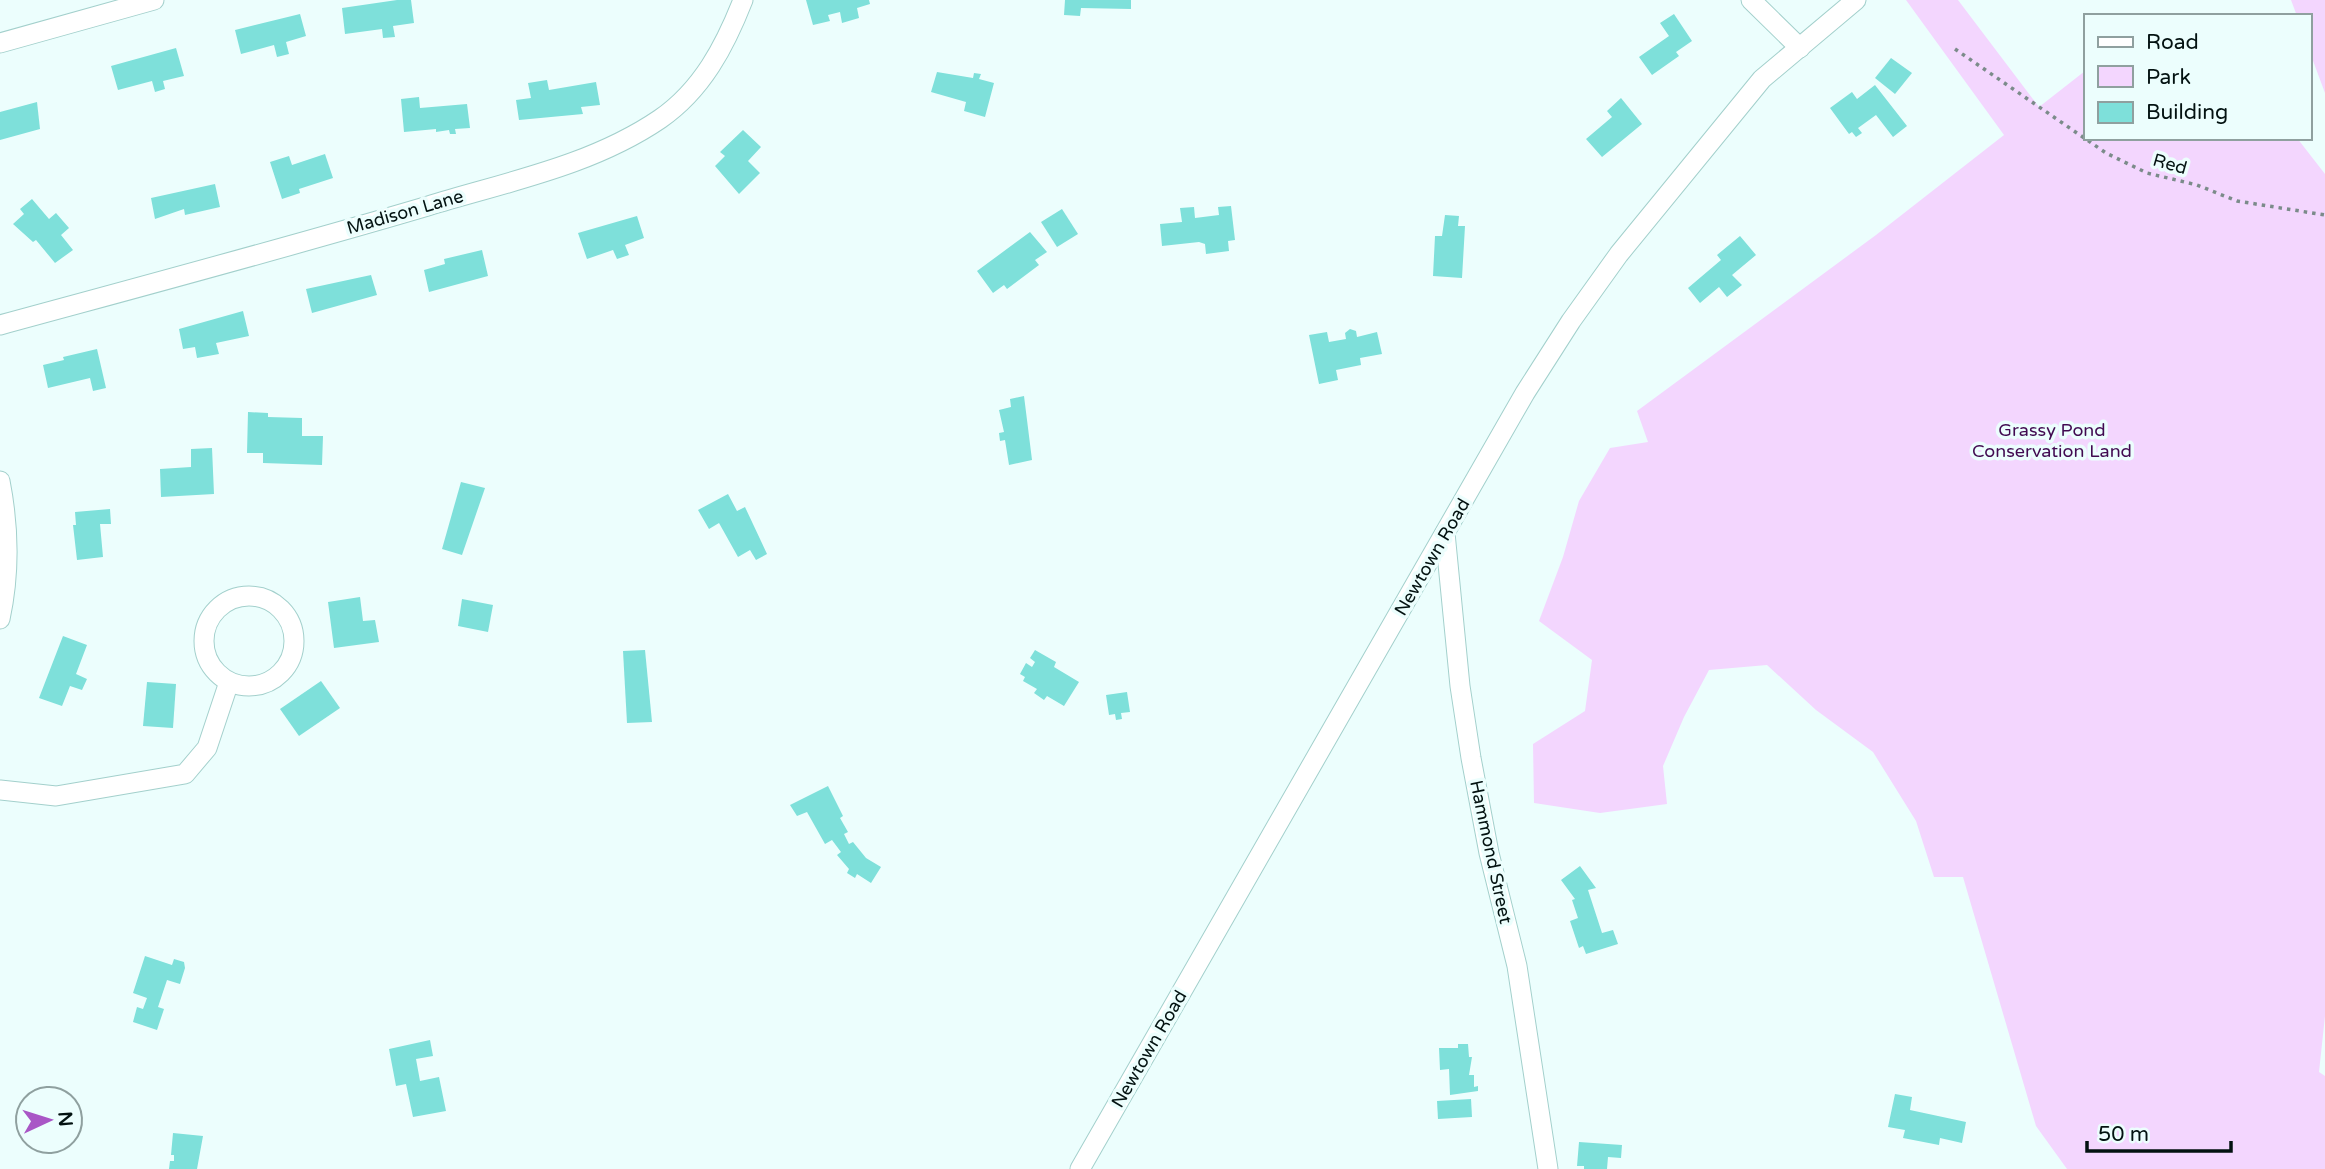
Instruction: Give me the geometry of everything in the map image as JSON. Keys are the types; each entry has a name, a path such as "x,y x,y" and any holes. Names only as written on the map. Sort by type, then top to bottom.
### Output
{"street":[{"path":"0,43 154,0"},
{"name":"Madison Lane","path":"0,325 372,222 556,168 618,145 662,118 696,89 731,30 743,0"},
{"path":"1751,0 1800,48"},
{"name":"Newtown Road","path":"1080,1169 1529,387 1619,254 1762,79 1856,0"},
{"path":"0,481 7,565 0,619"},
{"name":"Hammond Street","path":"1445,533 1460,685 1471,758 1489,853 1517,967 1548,1169"},
{"path":"246,596 269,600 279,607 292,627 294,638 290,661 274,679 263,684 252,687 229,682 219,675 206,656 205,632 208,621 224,604 234,598 246,596"},
{"path":"0,790 56,796 185,774 207,748 229,682"}],"path":[{"name":"Red","path":"1955,48 2084,138"},
{"name":"Red","path":"2087,140 2106,153 2147,173 2197,186 2237,201 2325,215"}],"green space":[{"name":"Grassy Pond Conservation Land","path":"1906,0 1958,0 2039,107 2084,72 2084,140 2299,140 2325,174 2325,1016 2319,1072 2325,1076 2325,1169 2067,1169 2036,1126 1963,877 1934,877 1916,821 1873,752 1816,710 1767,665 1709,670 1684,717 1663,766 1667,804 1600,813 1534,803 1533,744 1585,711 1592,660 1539,621 1563,557 1579,501 1610,448 1648,442 1637,411 1876,235 2004,135"},
{"path":"2291,0 2325,0 2325,93 2311,55 2311,14 2296,14"}],"building":[{"path":"411,0 414,23 393,26 395,37 383,38 382,29 345,34 342,8"},
{"path":"806,0 869,0 870,4 857,8 859,18 842,23 840,12 828,15 830,21 813,25"},
{"path":"1065,0 1131,0 1131,9 1081,8 1080,16 1064,15"},
{"path":"300,14 306,36 286,42 289,54 277,57 274,45 241,54 235,30"},
{"path":"1674,14 1692,41 1676,52 1679,56 1652,75 1639,57 1669,36 1660,23"},
{"path":"176,48 184,76 163,81 165,89 155,92 152,81 118,90 111,66"},
{"path":"1891,58 1912,73 1895,94 1875,78"},
{"path":"937,72 973,78 974,73 981,74 979,79 994,83 985,117 964,111 966,102 931,92"},
{"path":"547,80 549,90 596,82 600,105 581,107 583,114 519,120 516,100 531,98 528,83"},
{"path":"1875,85 1907,126 1893,137 1876,115 1858,128 1862,133 1856,137 1852,132 1849,134 1830,108 1852,92 1857,99"},
{"path":"419,97 420,108 467,104 470,128 455,129 456,134 450,134 449,130 436,132 436,129 404,132 401,99"},
{"path":"1621,98 1642,124 1602,157 1586,139 1612,117 1607,111"},
{"path":"37,102 40,129 0,140 0,112"},
{"path":"743,130 761,147 748,161 760,173 739,194 715,166 725,156 720,152"},
{"path":"325,154 333,178 299,189 300,193 282,199 270,162 289,156 292,165"},
{"path":"215,184 220,207 185,215 184,209 155,219 151,198"},
{"path":"32,199 49,219 56,213 69,228 61,235 73,250 55,263 36,240 33,242 13,224 24,214 20,209"},
{"path":"1231,206 1235,240 1228,241 1229,251 1206,254 1205,244 1199,242 1162,246 1160,224 1182,222 1180,208 1194,207 1195,218 1219,215 1218,207"},
{"path":"1062,209 1078,234 1057,247 1041,222"},
{"path":"1445,215 1459,216 1458,226 1465,226 1462,278 1433,276 1435,236 1442,236"},
{"path":"637,216 644,238 625,245 629,255 617,259 613,250 587,259 578,233"},
{"path":"1030,232 1047,252 1035,260 1039,265 1007,289 1004,285 993,293 977,271"},
{"path":"1740,236 1756,255 1732,275 1742,285 1727,297 1719,287 1700,303 1688,288 1721,260 1717,255"},
{"path":"482,250 488,276 429,292 424,270 445,264 444,259"},
{"path":"371,275 377,295 312,313 306,289"},
{"path":"243,311 249,336 216,343 219,354 197,358 195,347 183,349 179,329"},
{"path":"1350,329 1356,331 1357,337 1377,332 1382,354 1360,358 1361,365 1336,370 1338,380 1319,384 1309,335 1327,332 1329,342 1346,339 1345,333"},
{"path":"97,349 106,388 93,391 90,378 48,388 43,365"},
{"path":"1024,396 1032,460 1009,465 1005,440 1000,441 999,433 1004,432 999,410 1011,407 1010,399"},
{"path":"248,412 268,413 268,417 302,418 302,436 323,436 322,465 263,463 263,453 247,453"},
{"path":"212,448 214,494 161,497 160,469 191,467 191,449"},
{"path":"461,482 485,488 462,555 442,549"},
{"path":"728,494 737,511 745,507 767,554 756,560 750,550 738,557 719,523 709,529 698,510"},
{"path":"110,509 111,524 100,524 103,557 77,560 73,525 76,525 75,512"},
{"path":"360,597 363,621 375,620 379,642 334,648 328,602"},
{"path":"462,599 493,605 488,632 458,626"},
{"path":"63,636 87,645 76,674 87,679 82,690 70,686 62,706 39,698"},
{"path":"645,650 652,722 627,723 623,651"},
{"path":"1035,650 1056,662 1054,667 1079,682 1064,706 1047,696 1044,700 1034,693 1037,689 1023,681 1025,677 1020,674 1026,663 1032,667 1035,662 1030,658"},
{"path":"321,681 340,708 299,736 280,709"},
{"path":"147,682 176,684 173,728 143,726"},
{"path":"1127,692 1130,712 1121,713 1122,719 1116,720 1115,714 1109,715 1106,695"},
{"path":"828,786 843,816 840,818 848,832 844,834 849,844 853,842 866,858 881,867 871,883 857,874 855,878 847,873 849,869 837,855 841,852 832,840 825,844 807,812 797,816 790,805"},
{"path":"1580,866 1596,888 1588,890 1602,933 1613,930 1618,944 1586,954 1583,946 1579,948 1570,921 1578,918 1572,900 1575,899 1561,880"},
{"path":"145,956 172,965 174,959 184,962 185,968 180,984 167,980 158,1007 164,1009 157,1030 133,1022 137,1007 143,1009 147,998 133,993"},
{"path":"430,1040 433,1056 416,1059 420,1081 439,1077 446,1111 413,1117 406,1084 396,1086 389,1049"},
{"path":"1458,1044 1468,1044 1469,1057 1472,1057 1469,1075 1474,1075 1474,1087 1478,1086 1478,1091 1450,1095 1449,1069 1440,1070 1439,1048 1458,1048"},
{"path":"1895,1094 1912,1097 1910,1110 1966,1122 1962,1143 1940,1138 1939,1145 1903,1138 1905,1130 1888,1127"},
{"path":"1471,1099 1472,1117 1438,1119 1437,1101"},
{"path":"173,1133 203,1136 197,1169 169,1169 170,1161 174,1161 174,1155 171,1155"},
{"path":"1579,1142 1622,1145 1621,1158 1608,1157 1607,1169 1584,1169 1584,1166 1577,1166"}]}
